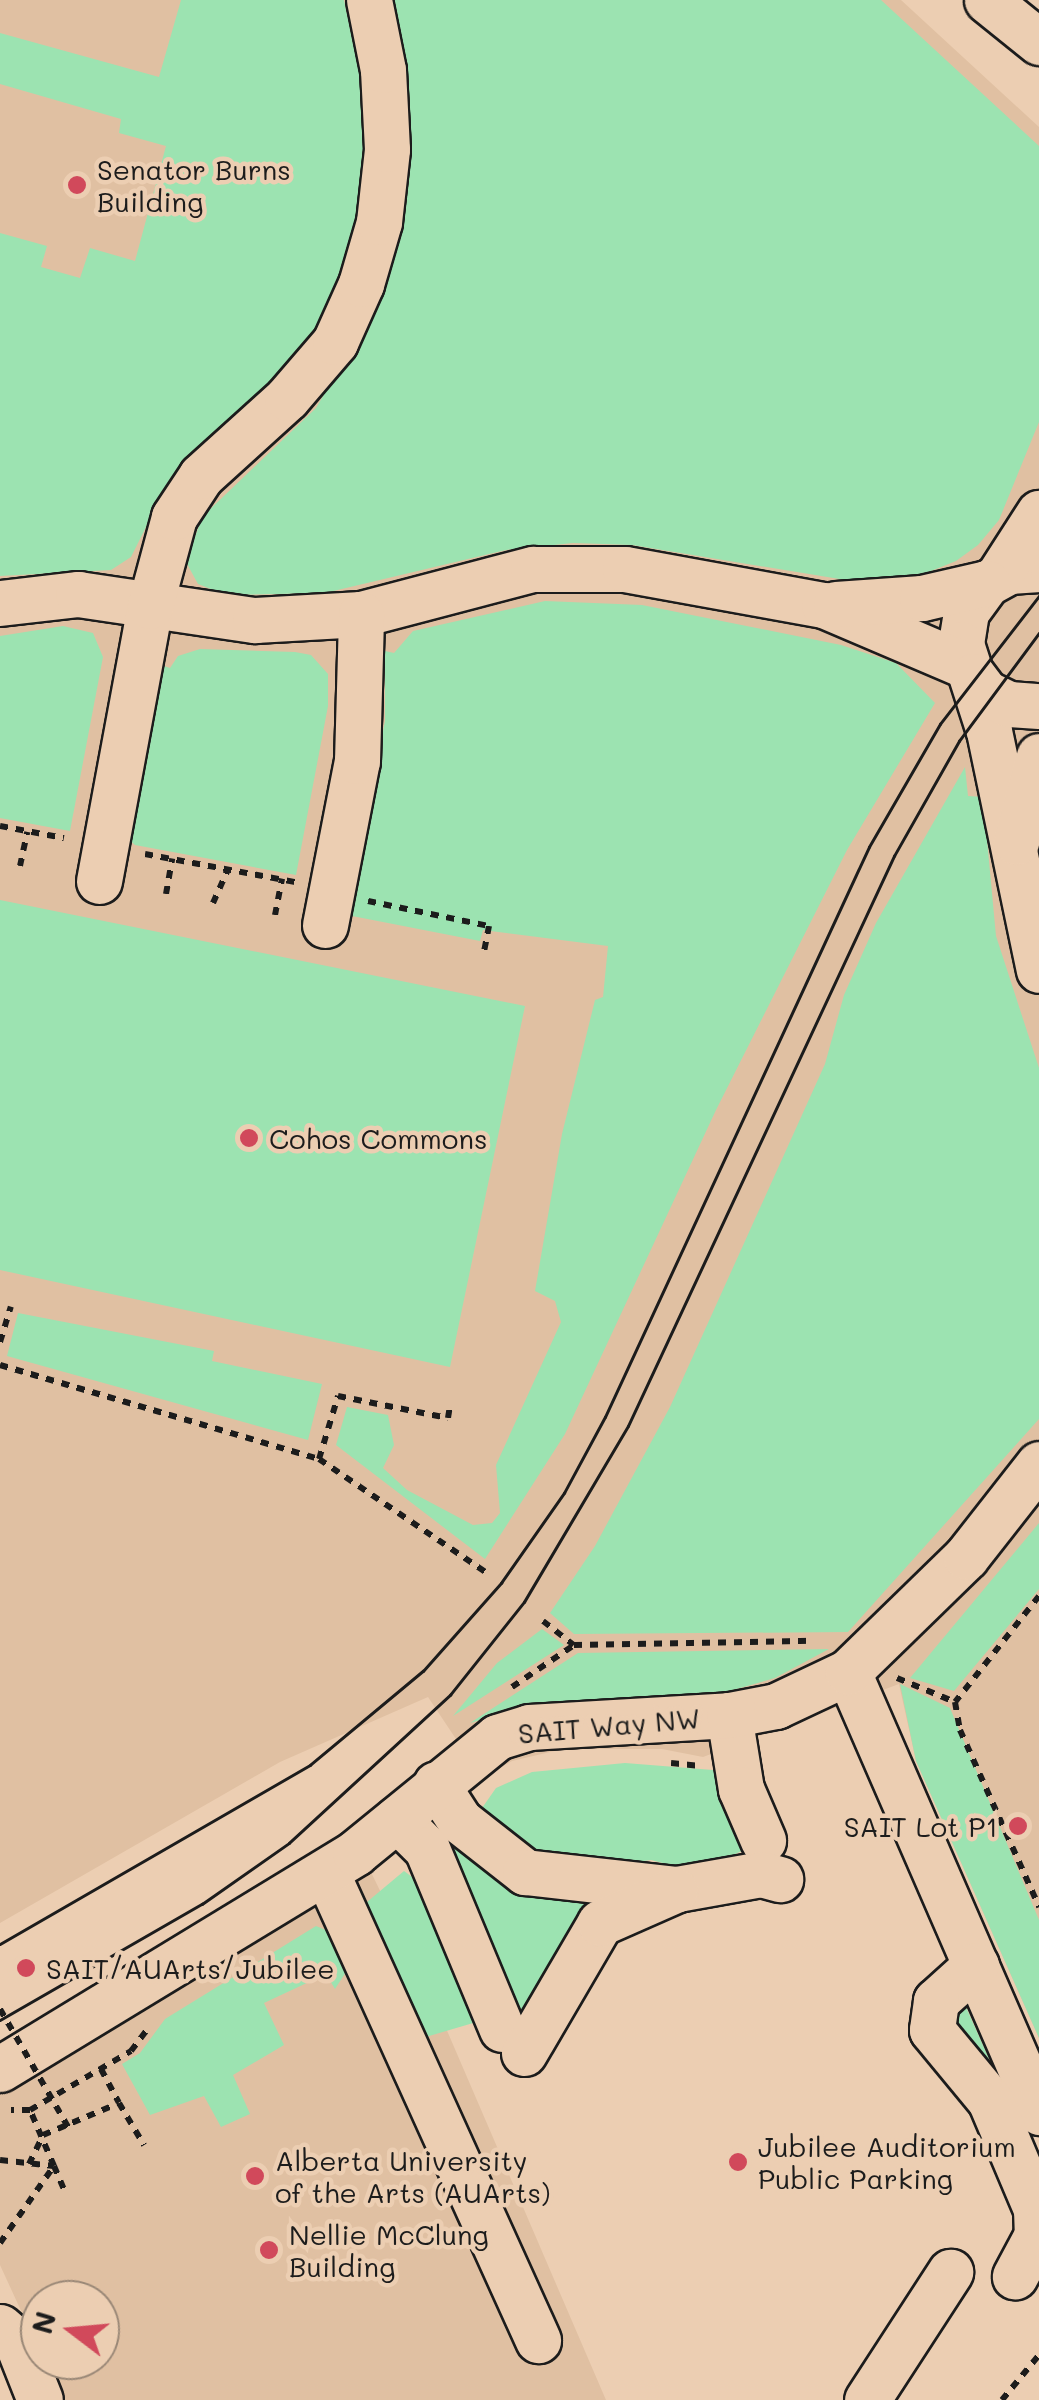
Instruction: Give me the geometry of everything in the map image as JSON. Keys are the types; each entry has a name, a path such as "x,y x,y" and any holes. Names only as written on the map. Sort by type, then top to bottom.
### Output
{"street":[{"path":"99,881 150,606 174,517 201,476 288,398 334,342 361,284 378,222 387,149 383,70 369,0"},
{"path":"988,0 1039,42"},
{"path":"1039,513 1009,576 966,612 961,644 1039,970"},
{"path":"0,603 78,594 255,620 361,614 532,569 684,576 824,605 970,671 986,694 1009,704 1039,706"},
{"path":"824,605 922,598 1009,576"},
{"path":"341,912 357,761 361,614"},
{"path":"1012,859 1039,756"},
{"name":"SAIT Way NW","path":"0,2069 326,1872 497,1737 528,1727 728,1715 776,1706 966,1557 1039,1464"},
{"path":"836,1656 1039,2112"},
{"path":"397,1818 426,1849 513,2041 600,1923 698,1886 761,1874 772,1859 741,1789 728,1715"},
{"path":"436,1784 460,1821 525,1872 698,1886"},
{"path":"326,1872 538,2340"},
{"path":"592,1986 620,1941 698,1886"},
{"path":"976,1965 936,2000 932,2030 990,2100 1036,2209 1037,2235 1015,2276"},
{"path":"867,2400 950,2272 953,2314 898,2400"},
{"path":"0,2326 17,2342 40,2400"}],"path":[{"path":"0,826 75,840"},
{"path":"20,866 28,832"},
{"path":"138,852 301,883"},
{"path":"166,894 172,858"},
{"path":"213,903 228,869"},
{"path":"276,915 282,879"},
{"path":"341,912 489,926 484,956"},
{"path":"0,1342 11,1306"},
{"path":"0,1366 320,1459 487,1573"},
{"path":"320,1459 338,1396 448,1418 450,1406"},
{"path":"1039,1596 956,1702 960,1730 1039,1907"},
{"path":"544,1621 574,1645 836,1656"},
{"path":"504,1692 574,1645"},
{"path":"897,1678 956,1702"},
{"path":"0,2009 71,2132"},
{"path":"100,2069 144,2145"},
{"path":"29,2164 43,2136 119,2103"},
{"path":"0,2108 30,2110 64,2190"},
{"path":"0,2160 54,2166"},
{"path":"0,2243 54,2166"},
{"path":"1002,2400 1039,2355"}],"shaded area":[{"path":"0,0 901,0 1039,127 1039,2038 916,1761 899,1684 703,1757 662,1749 563,1749 512,1761 482,1778 428,1697 280,1762 0,1923"},
{"name":"Alberta University of the Arts (AUArts)","path":"368,1866 439,2012 606,2400 62,2400 52,2380 120,2380 120,2280 20,2280 20,2308 0,2265 0,2088"}],"green space":[{"path":"181,0 344,0 361,78 366,135 356,235 322,323 278,380 171,477 131,557 111,570 0,576 0,233 47,246 41,267 80,278 90,248 135,261 166,146 119,133 121,119 0,84 0,33 159,77"},
{"path":"381,0 881,0 1039,146 1039,422 999,520 978,545 956,561 921,575 878,578 876,585 632,545 573,543 506,550 325,593 226,595 198,584 186,562 202,517 316,408 379,301 390,260"},
{"path":"545,601 642,605 841,645 896,663 935,703 847,850 716,1110 565,1434 485,1559 336,1445 347,1407 388,1415 394,1445 383,1468 407,1490 473,1525 492,1523 500,1513 496,1465 561,1322 555,1301 535,1291 562,1134 595,1000 603,997 608,946 483,930 480,941 347,915 385,721 385,651 394,653 413,631"},
{"path":"63,626 93,633 103,657 70,831 0,818 0,636"},
{"path":"200,649 311,655 328,674 328,706 296,875 135,845 126,837 161,665 170,668 178,656"},
{"path":"965,767 968,796 983,797 996,936 1039,1068 1039,1419 848,1632 574,1634 550,1613 595,1546 670,1407 825,1064 844,995 876,923"},
{"name":"Cohos Commons","path":"0,900 525,1006 450,1367 0,1270"},
{"path":"18,1313 214,1351 212,1361 322,1384 308,1440 7,1356"},
{"path":"1039,1523 1039,1589 954,1691 910,1678"},
{"path":"542,1629 564,1645 453,1716 497,1663"},
{"path":"829,1649 775,1678 719,1694 534,1705 470,1723 578,1653"},
{"path":"900,1684 950,1708 1039,1920 1039,2038 916,1761"},
{"path":"625,1763 713,1770 750,1847 698,1872 651,1860 593,1868 543,1864 482,1808 496,1788 532,1772"},
{"path":"451,1834 619,1896 519,2021 443,1839"},
{"path":"404,1871 419,1882 480,2021 419,2039 361,1907"},
{"path":"316,1926 333,1933 355,1958 335,1989 326,1974 264,2003 284,2045 233,2075 250,2114 221,2127 204,2096 150,2115 122,2064 140,2053 165,2019"},
{"path":"961,1996 999,2081 945,2013"}],"tram line":[{"path":"0,1944 310,1765 423,1671 501,1583 564,1493 605,1417 869,847 940,724 1039,596"},
{"path":"0,2020 202,1904 289,1843 450,1695 524,1602 628,1426 894,856 959,741 1039,633"}],"place":[{"name":"Senator Burns Building","path":"77,185"},
{"name":"Cohos Commons","path":"249,1138"},
{"name":"SAIT Lot P1","path":"1018,1826"},
{"name":"SAIT/AUArts/Jubilee","path":"26,1968"},
{"name":"Jubilee Auditorium Public Parking","path":"738,2162"},
{"name":"Alberta University of the Arts (AUArts)","path":"255,2176"},
{"name":"Nellie McClung Building","path":"269,2250"}]}
